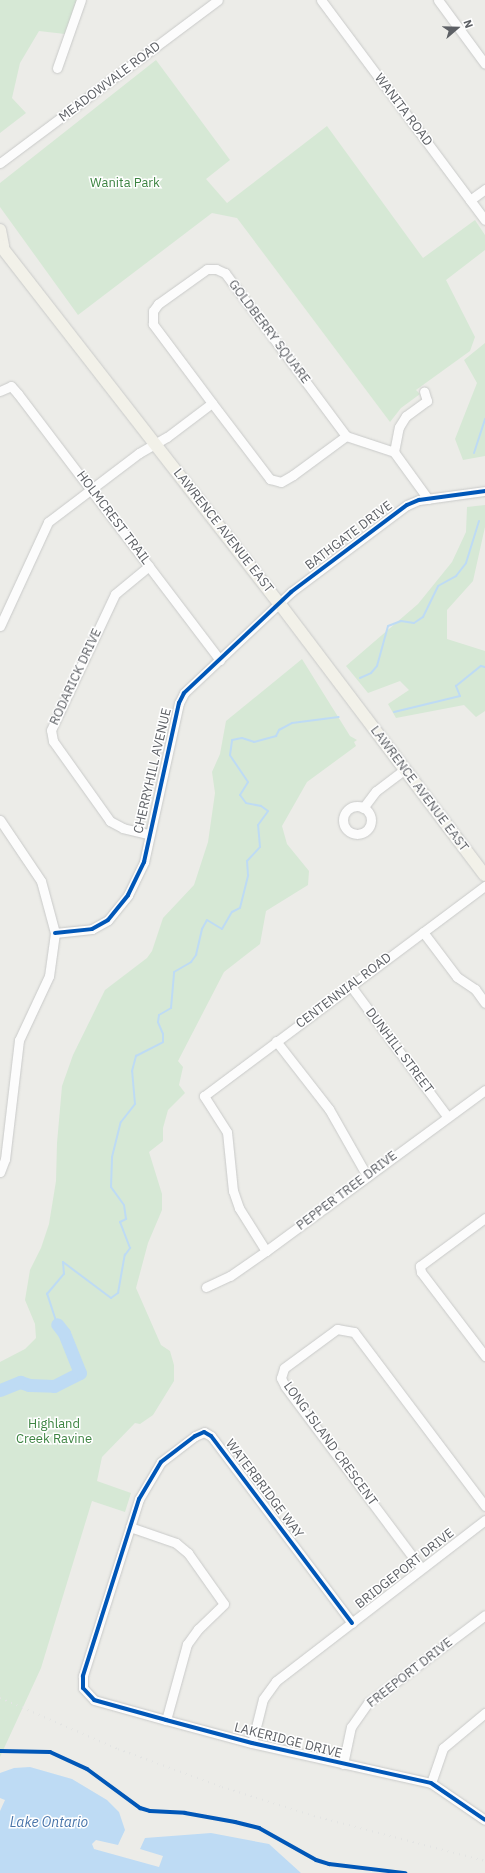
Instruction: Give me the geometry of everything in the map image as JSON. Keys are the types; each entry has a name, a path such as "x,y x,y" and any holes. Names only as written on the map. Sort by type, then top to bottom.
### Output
{"main road":[{"name":"LAWRENCE AVENUE EAST","path":"0,230 3,234 2,246 279,603 485,875"}],"street":[{"path":"57,68 81,0"},
{"name":"MEADOWVALE ROAD","path":"0,163 218,0"},
{"name":"WANITA ROAD","path":"321,0 485,220"},
{"path":"438,0 485,64"},
{"path":"470,200 485,189"},
{"name":"GOLDBERRY SQUARE","path":"207,269 216,269 225,273 346,436 293,475 281,482 270,479 153,324 153,311 158,304 207,269"},
{"name":"HOLMCREST TRAIL","path":"0,391 11,386 18,394 220,660"},
{"path":"394,452 399,427 406,416 427,401 424,391"},
{"path":"0,626 48,522 90,489 155,443 167,437 212,403"},
{"path":"346,436 394,452 428,498"},
{"name":"BATHGATE DRIVE","path":"279,603 407,505 428,498 485,491"},
{"name":"RODARICK DRIVE","path":"148,834 123,828 110,821 53,741 51,730 115,594 149,566"},
{"name":"CHERRYHILL AVENUE","path":"55,932 92,929 108,920 128,895 144,862 148,834 179,703 184,693 279,603"},
{"path":"363,808 376,791 404,770"},
{"path":"0,820 40,881 55,932 49,976 19,1040 5,1159 0,1172"},
{"name":"CENTENNIAL ROAD","path":"266,1251 239,1208 233,1191 227,1132 204,1096 350,985 485,886"},
{"path":"423,932 457,977 475,990 485,1004"},
{"name":"DUNHILL STREET","path":"350,985 447,1116"},
{"path":"276,1041 329,1109 367,1176"},
{"name":"PEPPER TREE DRIVE","path":"206,1287 230,1276 266,1251 447,1116 485,1090"},
{"path":"485,1218 420,1266 421,1272 485,1356"},
{"name":"LONG ISLAND CRESCENT","path":"421,1568 285,1386 281,1378 284,1368 337,1330 354,1332 485,1506"},
{"name":"WATERBRIDGE WAY","path":"83,1688 83,1676 139,1499 161,1462 194,1436 204,1432 211,1436 352,1623"},
{"name":"BRIDGEPORT DRIVE","path":"252,1743 263,1699 270,1688 421,1568 485,1520"},
{"path":"130,1527 176,1543 188,1552 224,1604 198,1629 187,1644 166,1720"},
{"name":"FREEPORT DRIVE","path":"343,1764 351,1727 368,1703 485,1615"},
{"name":"LAKERIDGE DRIVE","path":"83,1688 94,1700 166,1720 252,1743 431,1783 485,1820"},
{"path":"431,1783 443,1748 485,1713"}],"green space":[{"path":"0,0 77,0 65,34 39,31 20,63 12,98 26,113 0,133"},
{"name":"Wanita Park","path":"156,60 230,160 206,179 227,203 327,126 423,258 475,220 485,235 485,250 446,280 475,337 470,351 416,390 420,394 401,408 390,422 237,218 212,213 78,315 0,207 0,183"},
{"path":"485,343 485,456 463,460 455,439 477,383 464,360"},
{"path":"485,505 485,527 473,581 447,610 447,639 485,651 485,711 476,717 464,705 396,718 388,704 409,690 400,681 368,693 346,666 418,604 452,562 466,532 467,507"},
{"name":"Highland Creek Ravine","path":"302,659 350,736 357,740 354,742 356,746 307,782 282,826 287,844 309,871 308,885 266,911 260,944 224,972 178,1061 183,1067 179,1085 185,1093 168,1110 163,1128 163,1141 149,1152 162,1194 162,1210 148,1243 136,1288 161,1345 170,1351 174,1365 174,1381 153,1415 140,1424 135,1423 102,1457 97,1481 131,1493 125,1512 92,1501 41,1668 0,1757 0,1362 25,1349 36,1338 35,1324 25,1300 30,1270 41,1248 49,1224 56,1181 57,1143 62,1086 73,1055 105,990 147,958 152,951 163,918 194,885 208,842 215,793 212,772 220,754 226,721"}],"water":[{"name":"Lake Ontario","path":"30,1767 72,1779 107,1800 119,1812 125,1830 118,1845 96,1840 92,1844 94,1849 159,1867 163,1856 140,1849 145,1838 211,1833 269,1844 301,1873 0,1873 0,1811 5,1800 0,1798 0,1773 14,1768"}],"waterway":[{"path":"474,453 485,419"},
{"path":"360,678 371,673 377,666 388,626 401,621 414,623 423,617 438,586 456,576 466,563 479,521"},
{"path":"394,712 460,696 456,686 481,666 485,667"},
{"path":"57,1324 47,1294 64,1274 63,1262 111,1298 118,1293 125,1255 130,1248 120,1222 126,1219 124,1205 111,1187 112,1157 121,1122 135,1104 132,1071 136,1056 163,1042 163,1034 158,1022 159,1015 171,1008 174,972 191,962 196,955 202,929 207,920 222,929 232,912 240,908 248,875 247,861 260,847 258,825 268,811 261,806 246,803 240,795 248,782 230,755 232,740 242,738 254,742 276,736 279,730 292,723 339,717"},
{"path":"0,1390 20,1382 29,1385 54,1386 80,1373 64,1333 57,1324"}],"railway":[{"path":"0,1698 118,1749 222,1787 314,1816 485,1861"}],"cycle path":[{"path":"55,933 92,929 108,920 128,895 144,862 179,703 184,693 291,592 407,505 419,500 485,491"},
{"path":"352,1623 211,1436 204,1432 195,1436 161,1462 139,1499 83,1676 83,1688 94,1700 166,1720 252,1743 431,1783 485,1820"},
{"path":"0,1751 50,1752 87,1769 140,1808 150,1811 185,1813 259,1828 316,1860 329,1864 405,1873"}]}
